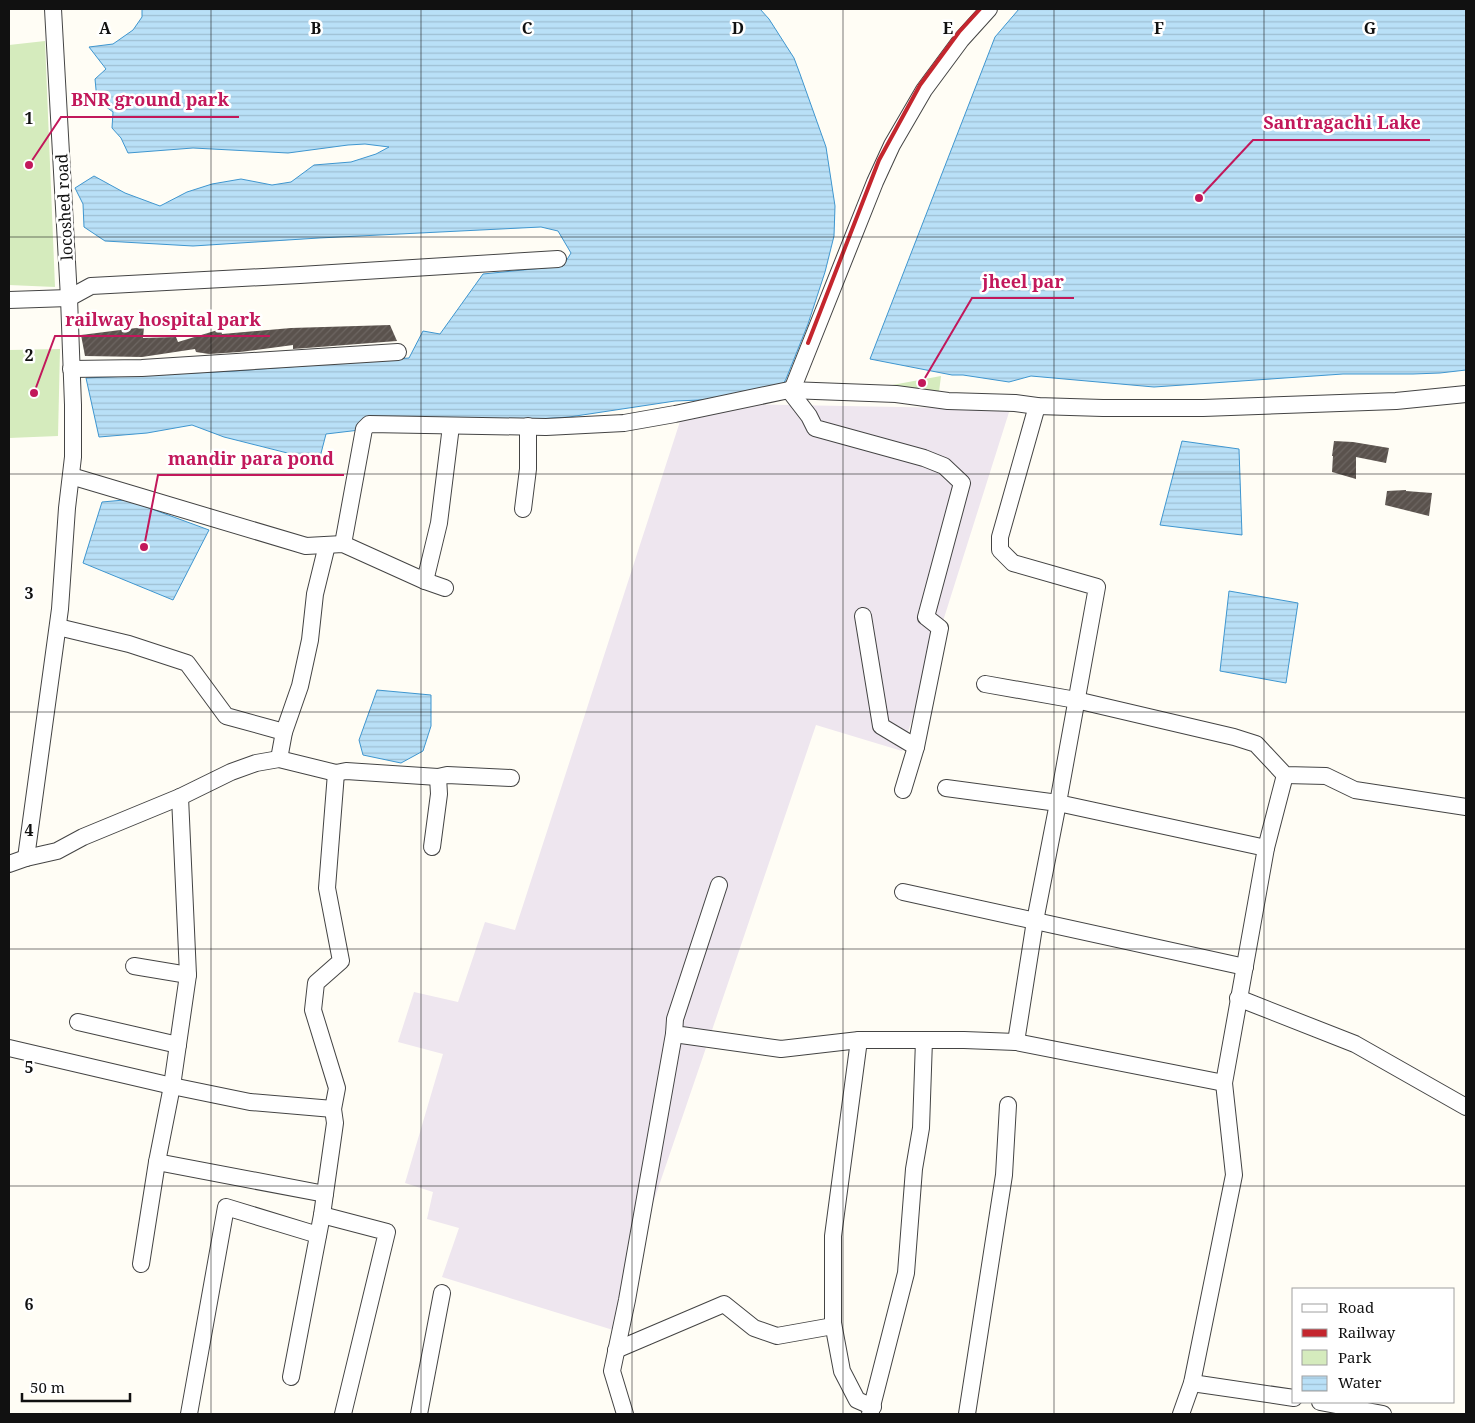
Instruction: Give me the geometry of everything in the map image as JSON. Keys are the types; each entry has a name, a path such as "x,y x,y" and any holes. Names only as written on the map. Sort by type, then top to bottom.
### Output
{"street":[{"name":"locoshed road","path":"26,858 58,627 73,457 69,298 54,9"},
{"path":"790,390 892,145 924,90 961,40 989,9"},
{"path":"9,300 69,298 91,286 558,259"},
{"path":"71,369 142,368 398,352"},
{"path":"790,390 809,416 815,428 924,458 944,466 962,483 926,617 940,628 916,747 903,790"},
{"path":"344,544 364,429 369,424 546,427 624,423 790,390 896,394 948,401 1015,402 1037,406 1103,408 1203,408 1396,401 1466,394"},
{"path":"1016,1042 1035,921 1097,587 1013,563 1000,550 1000,537 1037,406"},
{"path":"425,581 439,523 450,426"},
{"path":"523,509 528,469 528,426"},
{"path":"70,476 306,546 344,544 425,581 445,588"},
{"path":"279,759 284,732 300,686 310,640 315,594 326,545"},
{"path":"863,616 881,726 916,747"},
{"path":"58,627 129,644 187,663 226,716 284,732"},
{"path":"985,684 1076,700 1234,737 1256,744 1285,774 1326,776 1355,790 1466,808"},
{"path":"9,864 57,851 83,837 180,797 231,772 256,763 279,759 336,773 346,771 438,777 447,774 511,778"},
{"path":"291,1377 322,1214 335,1124 333,1109 337,1088 313,1010 316,982 341,961 327,888 336,773"},
{"path":"1181,1414 1192,1384 1234,1175 1224,1083 1266,848 1285,774"},
{"path":"432,847 439,794 438,777"},
{"path":"946,788 1058,804 1266,848"},
{"path":"141,1264 157,1162 172,1086 188,975 180,797"},
{"path":"625,1414 612,1371 627,1300 676,1019 719,885"},
{"path":"904,892 1245,967"},
{"path":"134,966 188,975"},
{"path":"1239,998 1355,1044 1466,1107"},
{"path":"78,1022 178,1045"},
{"path":"674,1034 780,1050 858,1040 1016,1042 1224,1083"},
{"path":"858,1040 832,1236 833,1326 842,1371 858,1400 872,1410 906,1273 914,1169 921,1128 924,1040"},
{"path":"9,1048 250,1102 333,1109"},
{"path":"967,1414 1004,1175 1008,1105"},
{"path":"157,1162 325,1194"},
{"path":"189,1414 226,1207 318,1235"},
{"path":"322,1214 387,1232 343,1414"},
{"path":"419,1414 442,1293"},
{"path":"616,1350 724,1304 754,1328 777,1336 833,1326"},
{"path":"1192,1384 1292,1398"},
{"path":"1325,1403 1383,1414"}],"shaded area":[{"path":"686,403 1010,409 902,751 816,725 635,1256 613,1330 442,1277 459,1228 427,1219 433,1192 405,1183 443,1054 398,1042 414,992 458,1002 485,922 515,930"}],"green space":[{"path":"45,41 55,287 9,285 9,45"},
{"path":"60,349 58,436 9,438 9,350"},
{"path":"941,376 939,392 865,390"}],"water":[{"path":"142,9 760,9 769,19 794,58 826,147 835,206 834,236 825,272 808,324 786,379 776,397 675,401 569,417 494,422 427,422 326,434 319,461 224,437 192,425 147,433 99,437 86,378 234,371 409,358 423,331 440,334 483,274 563,266 571,253 558,231 541,227 193,246 105,241 84,227 83,204 75,188 94,176 125,193 160,206 187,192 212,184 241,179 272,185 291,182 314,165 351,162 376,154 389,147 365,144 348,145 288,153 193,148 128,153 121,138 112,128 113,112 97,100 95,79 106,69 89,47 113,44 133,30 142,17"},
{"path":"1019,9 1466,9 1466,370 1413,374 1343,374 1154,387 1031,376 1009,382 952,375 870,359 995,37"},
{"path":"1182,441 1239,449 1242,535 1160,525"},
{"path":"124,500 209,530 173,600 83,563 102,502"},
{"path":"1229,591 1298,603 1286,683 1220,671"},
{"path":"377,690 431,695 431,726 423,751 401,763 363,755 359,740"}],"building":[{"path":"390,325 397,341 293,349 293,345 209,354 196,352 195,349 142,357 85,356 81,335 144,327 143,338 176,337 178,342 221,329 222,334 291,328"},
{"path":"1334,441 1389,448 1386,463 1356,457 1356,479 1332,472"},
{"path":"1406,490 1432,493 1429,516 1385,505 1387,491"}],"railway":[{"path":"808,343 879,160 920,85 959,32 980,9"}],"place":[{"name":"BNR ground park","path":"29,165"},
{"name":"Santragachi Lake","path":"1199,198"},
{"name":"jheel par","path":"922,383"},
{"name":"railway hospital park","path":"34,393"},
{"name":"mandir para pond","path":"144,547"}]}
